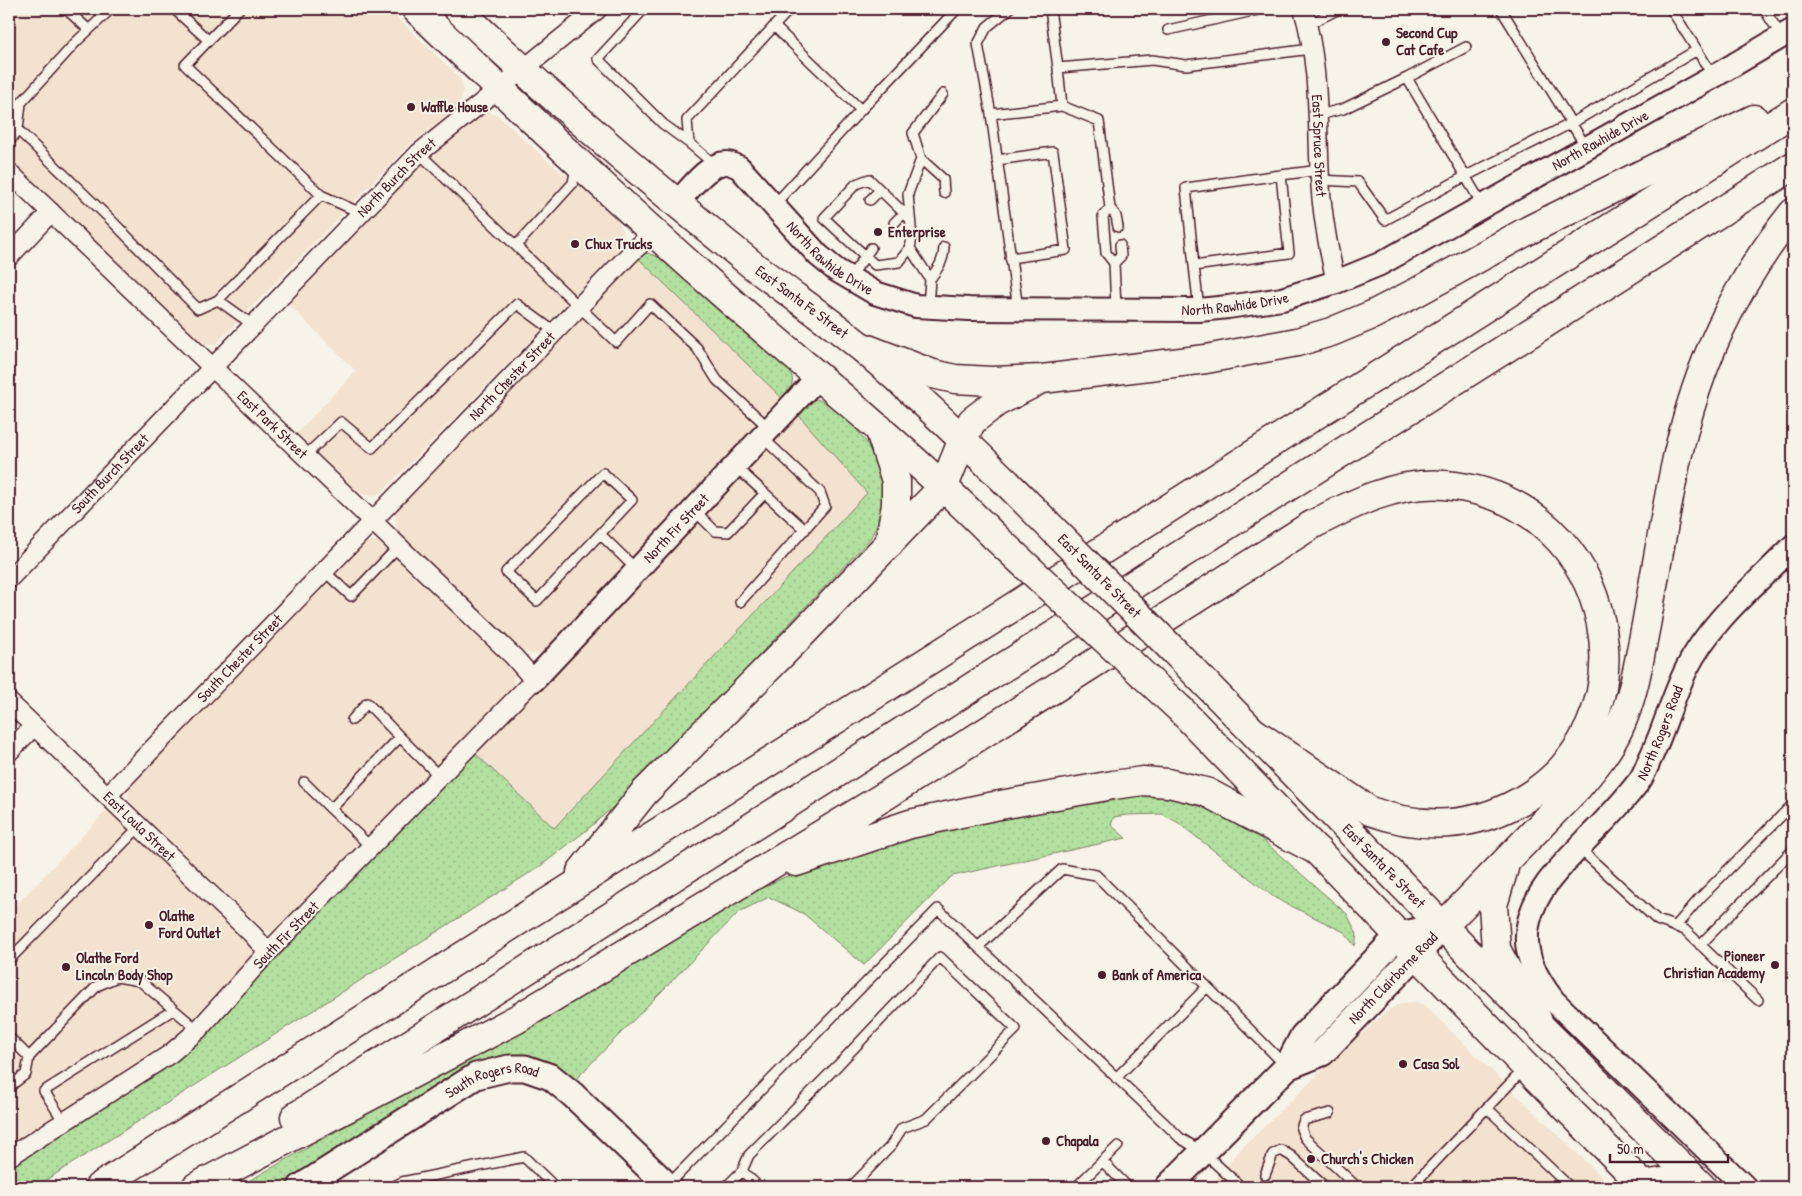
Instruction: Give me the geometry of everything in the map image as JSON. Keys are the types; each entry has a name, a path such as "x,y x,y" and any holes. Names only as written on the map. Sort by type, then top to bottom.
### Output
{"main road":[{"path":"416,9 653,233 944,486 995,537 1181,710 1643,1186 1662,1182 1674,1187"},
{"name":"East Santa Fe Street","path":"458,9 522,70 677,203 756,268 860,346 963,439 1206,683 1540,1026 1702,1187"},
{"path":"860,346 933,374 955,379 991,381 1042,379 1247,352 1297,342 1332,332 1372,315 1528,230 1793,100"},
{"path":"99,1187 1793,112"},
{"path":"576,161 606,172 639,197 654,204 677,203"},
{"path":"184,1187 1793,166"},
{"path":"1443,926 1578,787 1598,763 1619,728 1635,680 1677,459 1697,386 1734,299 1771,241 1793,213"},
{"path":"653,233 677,233 684,235 698,240 722,260 756,268"},
{"path":"568,889 644,793 944,486 972,421 983,411 1042,379"},
{"path":"879,428 896,481 896,505 889,544"},
{"path":"196,1187 517,1019 896,789 1310,526 1366,499 1390,491 1444,484 1491,494 1511,502 1547,527 1575,560 1588,580 1602,622 1604,645 1605,666 1595,712 1578,747 1558,773 1540,789 1500,811 1481,818 1437,824 1412,823 1389,818 1370,811 1255,733"},
{"path":"761,871 796,862 910,824 1036,799 1143,781 1168,783 1201,790 1318,850"},
{"path":"1505,864 1493,905 1496,949 1507,970 1530,1003 1540,1026"},
{"name":"North Clairborne Road","path":"1170,1185 1287,1067 1322,1053 1408,945 1443,926"},
{"name":"South Rogers Road","path":"301,1187 476,1076 509,1068 525,1068 551,1077 574,1095 668,1187"}],"street":[{"name":"North Burch Street","path":"212,367 419,153 598,9"},
{"name":"East Spruce Street","path":"1305,17 1316,79 1324,226 1336,282"},
{"name":"North Rawhide Drive","path":"715,166 727,163 739,167 818,255 849,279 896,301 928,308 1018,309 1116,308 1199,310 1254,304 1282,299 1336,282 1380,264 1788,33"},
{"path":"677,203 715,166"},
{"name":"East Park Street","path":"9,172 514,657 534,680"},
{"path":"9,257 51,212"},
{"name":"North Chester Street","path":"372,521 578,307 653,233"},
{"name":"South Burch Street","path":"9,579 212,367"},
{"name":"North Fir Street","path":"534,680 818,378"},
{"name":"South Chester Street","path":"108,795 372,521"},
{"name":"North Rogers Road","path":"1745,1187 1554,1001 1542,985 1528,953 1528,921 1547,881 1616,810 1641,778 1659,740 1675,696 1697,650 1726,614 1793,546"},
{"name":"South Fir Street","path":"9,1156 170,1054 198,1030 268,952 534,680"},
{"name":"East Loula Street","path":"9,702 108,795 252,934 268,952"},
{"path":"9,752 34,726"}],"lane":[{"path":"66,9 89,30"},
{"path":"9,142 18,130 21,103 111,9"},
{"path":"174,9 208,40"},
{"path":"239,9 185,64 321,195 360,213"},
{"path":"644,9 598,59 664,124 715,166"},
{"path":"689,143 687,120 790,9"},
{"path":"774,205 957,9"},
{"path":"1009,9 987,28 978,44 991,114 1018,309"},
{"path":"1050,9 1062,106"},
{"path":"1168,30 1262,9"},
{"path":"1305,17 1339,9"},
{"path":"1501,9 1587,148"},
{"path":"1671,9 1713,77"},
{"path":"1764,9 1788,33"},
{"path":"774,26 861,110"},
{"path":"1318,115 1343,109 1408,78 1466,47"},
{"path":"1058,68 1152,60 1186,65 1311,49"},
{"path":"1199,310 1186,188 1281,175 1320,175 1358,182 1385,220 1466,176 1572,123 1697,50"},
{"path":"1408,78 1483,206"},
{"path":"943,94 913,133 922,159 943,179 944,193"},
{"path":"991,114 1062,106 1099,122 1110,208 1116,216 1118,227"},
{"path":"18,130 111,220 198,309 218,300 321,195"},
{"path":"997,160 1053,152 1066,250 1010,258"},
{"path":"419,153 616,342 650,304 697,348 717,380 820,492 825,506 740,602"},
{"path":"907,216 869,179 856,184 824,218 839,232 868,252 875,264 899,262 910,248 912,238 907,216 908,194 922,159"},
{"path":"516,246 573,183 576,161"},
{"path":"1194,266 1289,253 1281,175"},
{"path":"870,200 880,190"},
{"path":"1110,208 1103,216 1106,253 1114,262 1116,308"},
{"path":"894,224 907,216"},
{"path":"839,232 847,225"},
{"path":"1114,262 1121,256 1120,245"},
{"path":"928,308 930,278 941,264 944,247"},
{"path":"910,248 930,278"},
{"path":"849,279 868,252"},
{"path":"218,300 253,325"},
{"path":"304,456 341,422 372,448 517,304 555,332"},
{"path":"735,466 805,530"},
{"path":"602,473 632,500 600,534 537,601 506,572 602,473"},
{"path":"694,510 715,531 728,532 765,494"},
{"path":"600,534 637,570"},
{"path":"324,571 351,596 398,546"},
{"path":"352,720 367,703 440,777"},
{"path":"332,808 400,737"},
{"path":"304,782 371,847"},
{"path":"1675,926 1793,804"},
{"path":"9,960 140,826"},
{"path":"1579,848 1657,920 1684,930 1758,1000"},
{"path":"1700,945 1793,850"},
{"path":"978,947 1062,869 1096,875 1287,1067"},
{"path":"668,1187 938,909 1180,1138 1204,1152 1241,1187"},
{"path":"726,1187 742,1171 748,1155 838,1065 940,957 1016,1029 926,1120 902,1128 890,1147 852,1187"},
{"path":"9,1086 26,1074 29,1057 97,986 117,977 140,982 198,1030"},
{"path":"1116,1078 1207,987"},
{"path":"64,1122 44,1091 173,1010"},
{"path":"9,1037 29,1057"},
{"path":"1411,1187 1526,1067"},
{"path":"1487,1108 1570,1187"},
{"path":"1330,1113 1304,1120 1301,1129 1306,1138 1357,1187"},
{"path":"1076,1187 1118,1146"},
{"path":"1265,1175 1273,1154 1281,1150 1291,1156 1324,1187"},
{"path":"392,1187 402,1182 524,1158 555,1187"},
{"path":"1102,1161 1128,1187"},
{"path":"742,1171 759,1187"}],"shaded area":[{"path":"9,9 388,9 456,74 462,83 463,92 454,110 408,146 218,342 209,345 198,340 9,158"},
{"path":"490,112 501,118 544,158 584,190 619,222 624,236 623,242 620,249 382,492 375,496 364,495 354,489 297,433 356,371 285,301 432,152 477,115"},
{"path":"638,258 782,398 549,649 542,653 532,654 522,650 400,533 396,525 395,512 397,507"},
{"path":"795,411 867,493 554,828 474,752"},
{"path":"370,541 378,541 385,544 510,666 515,672 513,686 283,927 275,932 269,932 262,928 133,805 128,798 128,792 130,785 360,546"},
{"path":"108,809 244,934 252,950 249,962 165,1048 9,1146 9,913"},
{"path":"1415,1002 1424,1005 1612,1187 1208,1187 1224,1171 1235,1155 1350,1044 1397,1005"}],"green space":[{"path":"647,253 659,257 784,363 791,373 792,385 782,398 638,258"},
{"path":"817,399 840,413 851,424 861,435 876,461 885,493 881,514 873,534 620,801 542,865 35,1187 9,1187 9,1167 170,1065 196,1043 474,752 554,828 867,493 795,411 809,401"},
{"path":"1129,793 1192,796 1243,823 1347,914 1357,934 1355,946 1344,932 1275,898 1177,822 1162,814 1114,817 1111,825 1126,838 952,876 864,965 804,914 769,897 739,912 575,1080 558,1069 455,1080 280,1187 238,1187 462,1060 720,910 804,868 889,840"}],"place":[{"name":"Second Cup Cat Cafe","path":"1386,42"},
{"name":"Waffle House","path":"411,107"},
{"name":"Enterprise","path":"878,232"},
{"name":"Chux Trucks","path":"575,244"},
{"name":"Olathe Ford Outlet","path":"149,925"},
{"name":"Pioneer Christian Academy","path":"1775,965"},
{"name":"Olathe Ford Lincoln Body Shop","path":"66,967"},
{"name":"Bank of America","path":"1102,975"},
{"name":"Casa Sol","path":"1403,1064"},
{"name":"Chapala","path":"1046,1141"},
{"name":"Church's Chicken","path":"1311,1159"}]}
